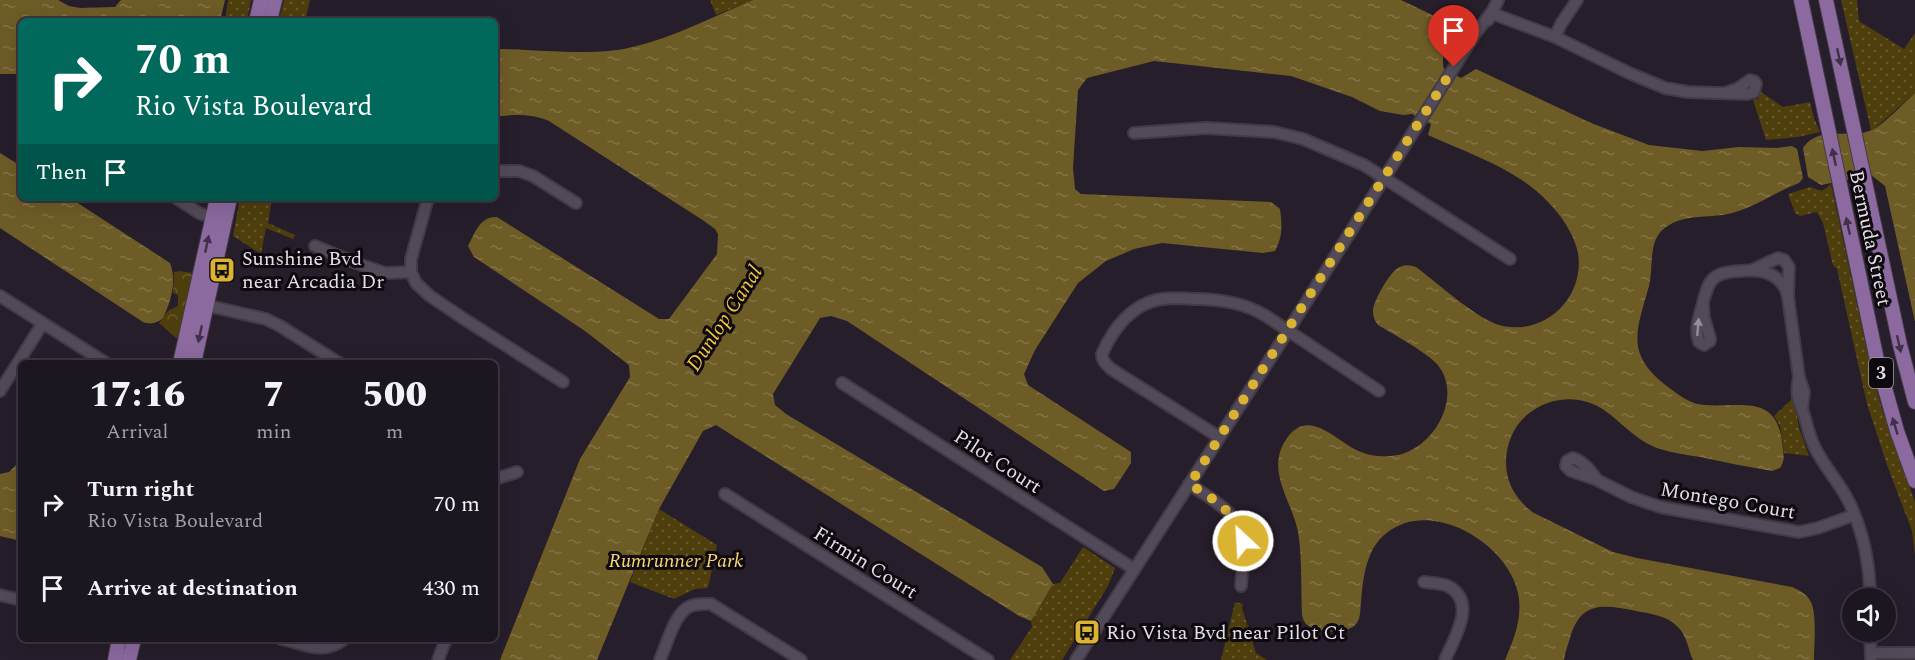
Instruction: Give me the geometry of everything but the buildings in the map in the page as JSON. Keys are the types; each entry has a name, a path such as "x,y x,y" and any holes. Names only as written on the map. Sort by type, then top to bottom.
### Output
{"main road":[{"path":"257,18 261,0"},
{"path":"271,18 275,0"},
{"name":"Bermuda Street","path":"1801,0 1883,381 1897,431 1915,481"},
{"name":"Bermuda Street","path":"1827,0 1900,345 1915,402"},
{"path":"217,201 219,220"},
{"path":"181,360 200,304 219,220 228,201"},
{"path":"194,360 200,304"},
{"path":"115,660 118,642"},
{"path":"129,660 133,642"}],"street":[{"path":"1076,660 1456,68 1488,22 1498,0"},
{"path":"1555,37 1576,0"},
{"path":"1491,13 1555,37 1665,88 1688,92 1725,93"},
{"path":"1134,133 1206,128 1274,132 1303,140 1364,165 1510,260"},
{"path":"498,171 519,171 533,176 576,203"},
{"path":"181,201 199,213 219,220"},
{"path":"427,201 411,259 411,272 416,283 430,296 563,382"},
{"path":"315,246 385,273 411,272"},
{"path":"1751,270 1776,258 1784,260 1789,267 1788,297 1799,377 1796,387 1797,400 1815,448 1839,483 1861,532 1867,560 1869,588"},
{"path":"1771,274 1769,266 1776,258"},
{"path":"1703,304 1709,284 1716,277 1728,272 1751,270 1761,270 1771,274 1784,286 1788,297"},
{"path":"0,296 101,360"},
{"path":"1219,437 1105,363 1102,358 1102,354 1124,319 1142,305 1173,298 1226,300 1239,303 1257,311 1379,391"},
{"path":"200,304 266,319 334,360"},
{"path":"20,360 43,323"},
{"path":"0,392 18,363"},
{"name":"Pilot Court","path":"842,382 1134,569"},
{"path":"498,478 517,472"},
{"name":"Montego Court","path":"1597,480 1630,497 1660,507 1799,532 1854,515"},
{"path":"1190,484 1224,507 1236,521 1243,541 1240,586"},
{"name":"Firmin Court","path":"725,494 988,660"},
{"path":"1424,582 1448,586 1460,598 1464,614 1445,660"},
{"path":"0,595 18,599"},
{"path":"660,660 673,628 687,608 698,604 711,604 801,660"},
{"path":"292,642 319,649 335,646 340,642"},
{"path":"438,660 445,642"},
{"path":"1870,642 1871,657 1915,653"}],"green space":[{"path":"228,0 251,0 248,18 225,18"},
{"path":"284,0 310,0 306,18 280,18"},
{"path":"710,0 753,0 716,15"},
{"path":"1841,0 1857,0 1859,21 1904,49 1915,33 1915,93 1873,130 1871,130"},
{"path":"1761,92 1783,107 1810,102 1820,132 1766,140 1753,100 1758,99"},
{"path":"1831,184 1881,406 1915,502 1915,555 1912,531 1867,404 1837,269 1833,265 1823,223 1817,212 1800,216 1795,213 1788,194 1810,187 1822,191"},
{"path":"239,201 272,201 268,223 295,235 293,239 266,228 261,254 233,236"},
{"path":"174,272 193,273 176,338 159,323 168,311 178,306 178,295 173,293"},
{"path":"1794,397 1799,428 1809,456 1784,453 1780,426 1774,416"},
{"name":"Rumrunner Park","path":"659,509 717,545 708,588 695,589 674,599 630,582"},
{"path":"1083,547 1115,568 1108,586 1062,660 1010,660 1032,627 1031,621 1053,584 1060,583"},
{"path":"1235,602 1243,604 1242,608 1256,653 1267,660 1221,660"}],"water":[{"path":"0,0 58,0 69,6 80,8 115,7 121,0 225,0 221,18 18,18 18,74 0,74"},
{"name":"Dunlop Canal","path":"753,0 1401,0 1453,25 1455,37 1445,52 1443,64 1444,69 1461,78 1476,69 1591,123 1649,145 1702,151 1739,147 1792,146 1797,149 1803,178 1799,183 1737,212 1681,220 1660,232 1652,254 1649,286 1640,317 1637,341 1645,364 1654,375 1681,396 1704,405 1754,406 1772,416 1778,426 1782,442 1784,459 1780,468 1772,471 1660,449 1637,437 1595,405 1586,401 1566,399 1546,404 1523,418 1507,448 1506,470 1513,490 1532,512 1613,552 1792,587 1800,591 1809,599 1813,608 1814,660 1693,660 1683,634 1668,620 1647,613 1604,607 1587,611 1580,617 1564,660 1505,660 1514,636 1519,611 1518,593 1512,577 1503,562 1475,536 1458,527 1422,520 1405,523 1393,529 1376,545 1366,565 1360,616 1356,624 1347,630 1334,631 1320,630 1306,624 1302,615 1299,538 1279,475 1280,451 1287,438 1296,429 1305,425 1314,426 1365,454 1398,455 1426,440 1444,413 1447,398 1446,383 1441,369 1429,357 1378,325 1374,319 1375,302 1391,275 1402,266 1416,267 1482,317 1503,326 1519,327 1548,318 1560,309 1575,284 1579,269 1578,253 1562,219 1536,190 1507,171 1428,135 1431,124 1412,114 1403,115 1380,111 1352,97 1291,76 1154,61 1087,78 1078,90 1073,168 1075,189 1081,194 1271,202 1280,209 1281,230 1275,251 1263,253 1162,243 1134,249 1106,261 1078,283 1035,350 1024,374 1028,385 1131,452 1131,463 1114,489 1104,491 847,321 831,316 820,318 773,394 775,405 786,414 1042,567 1053,584 1031,621 1019,616 716,425 703,431 659,509 597,660 500,660 580,459 630,377 629,365 585,331 474,257 468,246 473,236 482,222 491,217 497,217 659,319 669,319 717,254 718,234 704,221 549,121 522,115 498,117 498,49 600,52 649,43"},
{"path":"1915,93 1915,322 1885,186 1871,175 1821,185 1808,177 1803,148 1817,136 1854,134 1872,130"},
{"path":"0,153 18,164 18,201 75,201 170,263 173,277 172,291 163,318 154,323 143,322 0,228"},
{"path":"18,463 18,540 0,536 0,474 9,472"}],"place":[{"name":"Sunshine Bvd near Arcadia Dr","path":"222,270"},
{"name":"Rio Vista Bvd near Pilot Ct","path":"1087,632"}],"route":[{"path":"1243,541 1231,514 1190,484 1454,67"}]}
